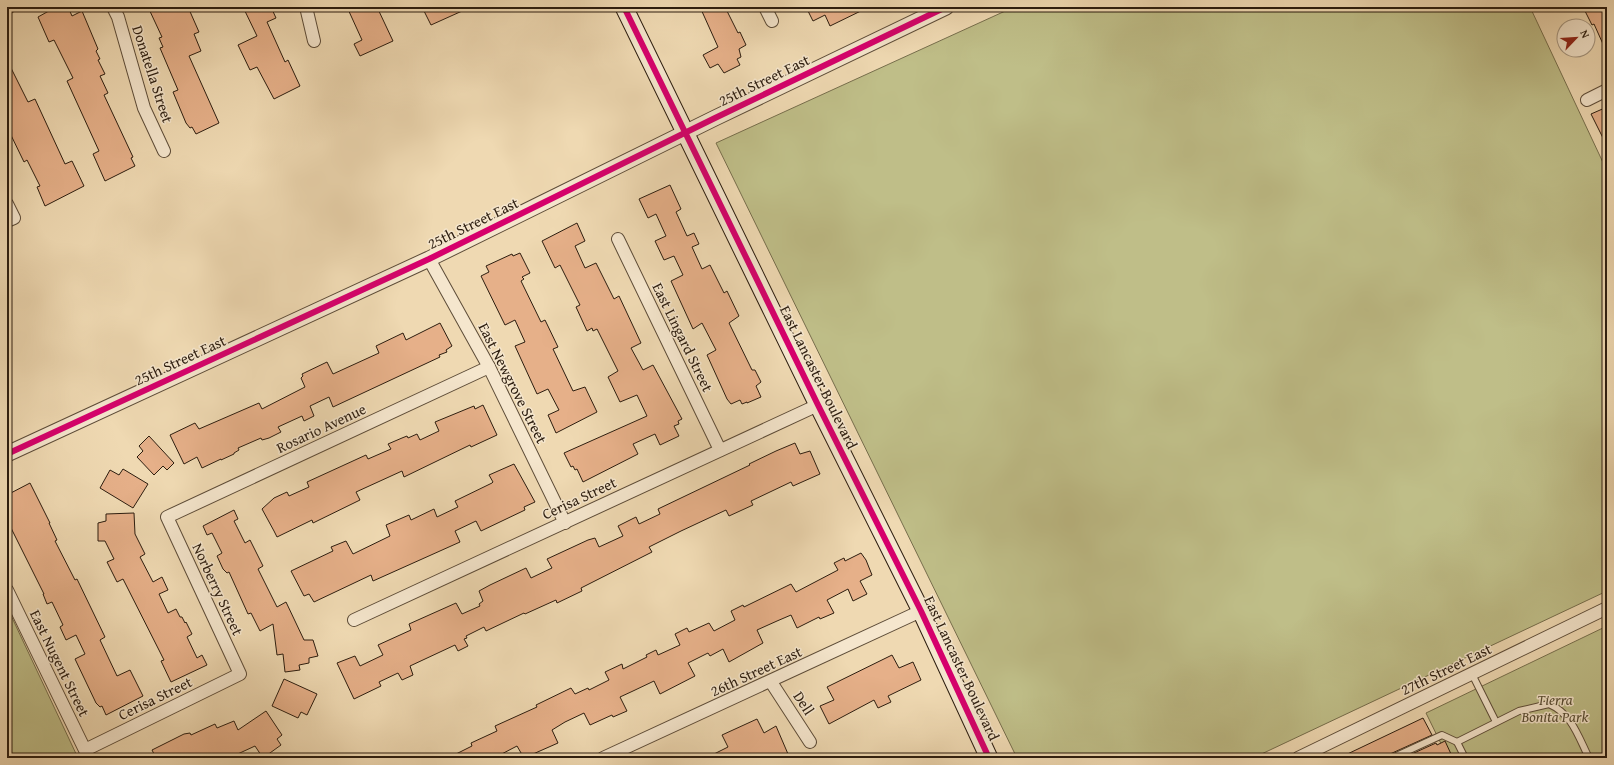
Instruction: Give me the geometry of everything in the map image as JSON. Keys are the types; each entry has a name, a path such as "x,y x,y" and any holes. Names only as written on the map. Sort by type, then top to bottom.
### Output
{"main road":[{"name":"East Lancaster Boulevard","path":"624,7 818,405 921,611 989,758"}],"street":[{"name":"Donatella Street","path":"113,7 144,108 164,151"},
{"path":"306,7 314,41"},
{"path":"765,7 772,21"},
{"name":"25th Street East","path":"7,454 428,259 946,7"},
{"path":"1587,100 1607,90"},
{"path":"7,204 10,219"},
{"name":"East Lingard Street","path":"618,239 720,450"},
{"name":"East Newgrove Street","path":"428,259 489,367 565,523"},
{"name":"Rosario Avenue","path":"167,517 489,367"},
{"name":"Cerisa Street","path":"354,620 818,405"},
{"name":"Norberry Street","path":"167,517 240,674"},
{"name":"East Nugent Street","path":"7,590 85,750"},
{"name":"27th Street East","path":"1298,758 1607,608"},
{"name":"26th Street East","path":"603,758 771,682 921,611"},
{"name":"Cerisa Street","path":"85,750 240,674"},
{"name":"Dell","path":"771,682 810,742"}],"lane":[{"path":"1472,674 1496,722"},
{"path":"1457,742 1496,722 1532,707 1549,704 1564,712 1589,758"},
{"path":"1392,758 1442,734 1457,742 1464,758"}],"green space":[{"path":"1014,7 1530,7 1607,171 1607,591 1253,758 1017,758 716,143"},
{"path":"7,607 78,758 7,758"},
{"name":"Tierra Bonita Park","path":"1607,626 1607,758 1448,758 1426,713"}],"building":[{"path":"56,7 68,7 72,16 82,11 98,49 96,51 100,59 98,60 105,74 100,76 108,93 104,95 133,157 131,158 135,166 105,181 93,154 99,151 67,81 73,78 54,40 49,42 38,17"},
{"path":"148,7 188,7 199,32 194,34 201,51 189,56 219,123 196,134 192,127 190,128 186,123 173,92 178,90 160,48 163,47 159,38 162,37"},
{"path":"243,7 271,7 276,18 267,22 285,62 288,60 300,86 274,99 257,67 250,70 238,45 257,36"},
{"path":"347,7 377,7 393,41 360,56 354,44 362,40"},
{"path":"422,7 471,7 431,25"},
{"path":"700,7 725,7 746,45 739,49 741,57 737,59 740,65 724,73 718,64 710,68 703,55 718,47"},
{"path":"806,7 869,7 830,26 825,15 813,21"},
{"path":"1583,7 1607,7 1607,53 1596,28 1596,18 1588,18"},
{"path":"7,60 28,102 35,99 65,164 72,161 84,186 45,206 37,187 40,186 27,160 24,162 8,129 10,128 7,122"},
{"path":"1607,107 1607,146 1591,114"},
{"path":"670,185 681,209 676,212 687,236 694,233 699,244 692,247 702,269 710,265 724,293 727,291 739,316 729,323 752,370 755,370 761,382 756,386 761,397 747,403 742,404 740,400 731,404 727,399 707,355 716,350 702,323 693,329 671,281 683,275 674,256 664,260 655,241 666,236 656,214 648,218 639,199"},
{"path":"577,223 585,241 575,246 585,268 596,263 614,299 619,296 641,343 631,348 643,370 653,365 682,419 678,421 679,424 674,426 679,436 660,445 655,434 633,444 638,454 583,482 577,469 575,470 573,466 571,467 564,453 647,416 637,395 620,402 608,377 618,371 597,329 593,331 592,328 587,331 576,307 580,305 560,265 555,268 542,241"},
{"path":"520,253 530,273 522,277 524,279 521,281 541,322 545,320 558,347 553,349 573,391 585,387 597,412 556,433 548,415 559,410 548,389 537,394 515,346 525,342 515,320 505,325 481,276 489,272 486,266 512,254 513,256"},
{"path":"440,323 452,346 446,350 447,352 439,355 440,357 333,407 329,397 310,406 314,416 304,421 302,416 278,427 281,432 269,438 262,440 261,438 238,448 239,450 234,454 202,468 197,457 184,464 170,435 195,423 199,429 259,403 262,409 305,387 301,378 303,376 302,374 327,362 333,374 379,353 376,346 403,333 406,340"},
{"path":"483,405 497,435 471,447 470,445 404,477 402,471 356,492 360,500 313,523 312,520 277,537 262,509 274,498 287,492 289,496 309,487 307,482 366,455 368,459 391,449 388,444 407,436 408,438 417,434 420,440 439,431 435,422 474,406 475,409"},
{"path":"149,436 174,463 167,470 163,466 154,475 137,457 143,451 139,446"},
{"path":"795,443 800,454 810,451 820,474 793,486 791,482 751,501 753,505 729,516 726,510 681,531 649,547 652,552 581,588 582,591 557,603 556,600 525,614 524,613 486,631 484,627 466,636 467,638 464,639 468,646 458,651 455,645 410,666 413,675 402,680 398,673 379,682 381,686 354,699 337,663 355,656 360,666 383,655 378,645 411,630 409,624 456,603 462,614 480,606 479,604 483,601 479,591 490,585 526,568 531,578 552,568 547,559 588,540 595,538 599,547 623,536 618,526 636,517 639,524 660,514 658,509"},
{"path":"514,464 535,502 524,507 525,510 481,531 476,521 455,531 460,542 373,581 371,575 314,602 309,594 304,596 291,571 333,551 331,547 346,541 353,554 390,536 386,525 409,515 411,520 434,509 437,517 458,507 455,501 492,483 493,482 489,475"},
{"path":"123,469 148,484 133,508 100,488 110,470 119,475"},
{"path":"30,483 50,523 57,540 55,541 75,580 77,579 105,637 100,640 117,676 130,670 143,696 106,715 102,706 100,707 96,703 75,659 85,654 76,635 66,640 60,627 63,625 52,602 47,604 44,594 7,520 7,495"},
{"path":"234,510 238,519 234,521 245,543 250,540 263,566 258,569 277,607 286,602 304,640 313,640 318,656 309,658 309,663 299,665 300,670 285,672 283,654 277,655 273,624 260,631 251,613 248,614 229,572 227,573 223,569 217,556 222,553 212,533 207,535 203,526"},
{"path":"134,513 135,534 145,554 140,557 153,582 162,577 168,590 159,594 168,613 176,609 180,617 182,617 185,623 186,622 192,634 187,637 197,658 202,655 207,665 171,682 161,661 164,660 123,579 117,582 107,562 114,559 105,541 98,541 98,523 106,521 106,514"},
{"path":"861,553 866,560 872,575 860,581 867,594 853,601 848,589 827,600 834,613 820,619 819,617 797,628 791,615 757,630 763,643 729,662 723,649 710,656 708,653 688,663 695,676 660,694 654,681 620,697 627,711 613,717 612,715 590,725 584,713 565,722 552,730 558,743 524,758 517,746 494,758 448,758 472,746 471,743 497,731 495,726 537,707 536,705 571,688 575,694 588,688 589,690 609,680 605,672 622,664 623,669 647,657 646,655 656,650 658,655 680,645 675,634 687,628 689,632 709,623 714,631 735,620 731,611 743,605 744,607 791,584 796,592 838,570 834,563 844,558 845,561"},
{"path":"892,655 899,668 913,662 921,680 888,696 891,702 878,708 874,700 829,724 820,706 834,700 827,687"},
{"path":"284,679 317,694 307,715 301,712 298,718 272,706"},
{"path":"266,711 282,735 277,739 281,745 263,758 255,746 229,758 156,758 152,750 184,734 190,733 191,735 215,724 217,728 234,721 238,730"},
{"path":"1423,718 1432,735 1390,754 1388,758 1339,758"},
{"path":"757,719 764,733 776,726 788,754 778,758 706,758 728,747 722,735"},
{"path":"1445,741 1451,754 1444,758 1403,758 1436,743 1437,745"}],"cycle path":[{"path":"624,7 818,405 921,611 989,758"},
{"path":"7,454 429,259 715,118 946,7"}]}
